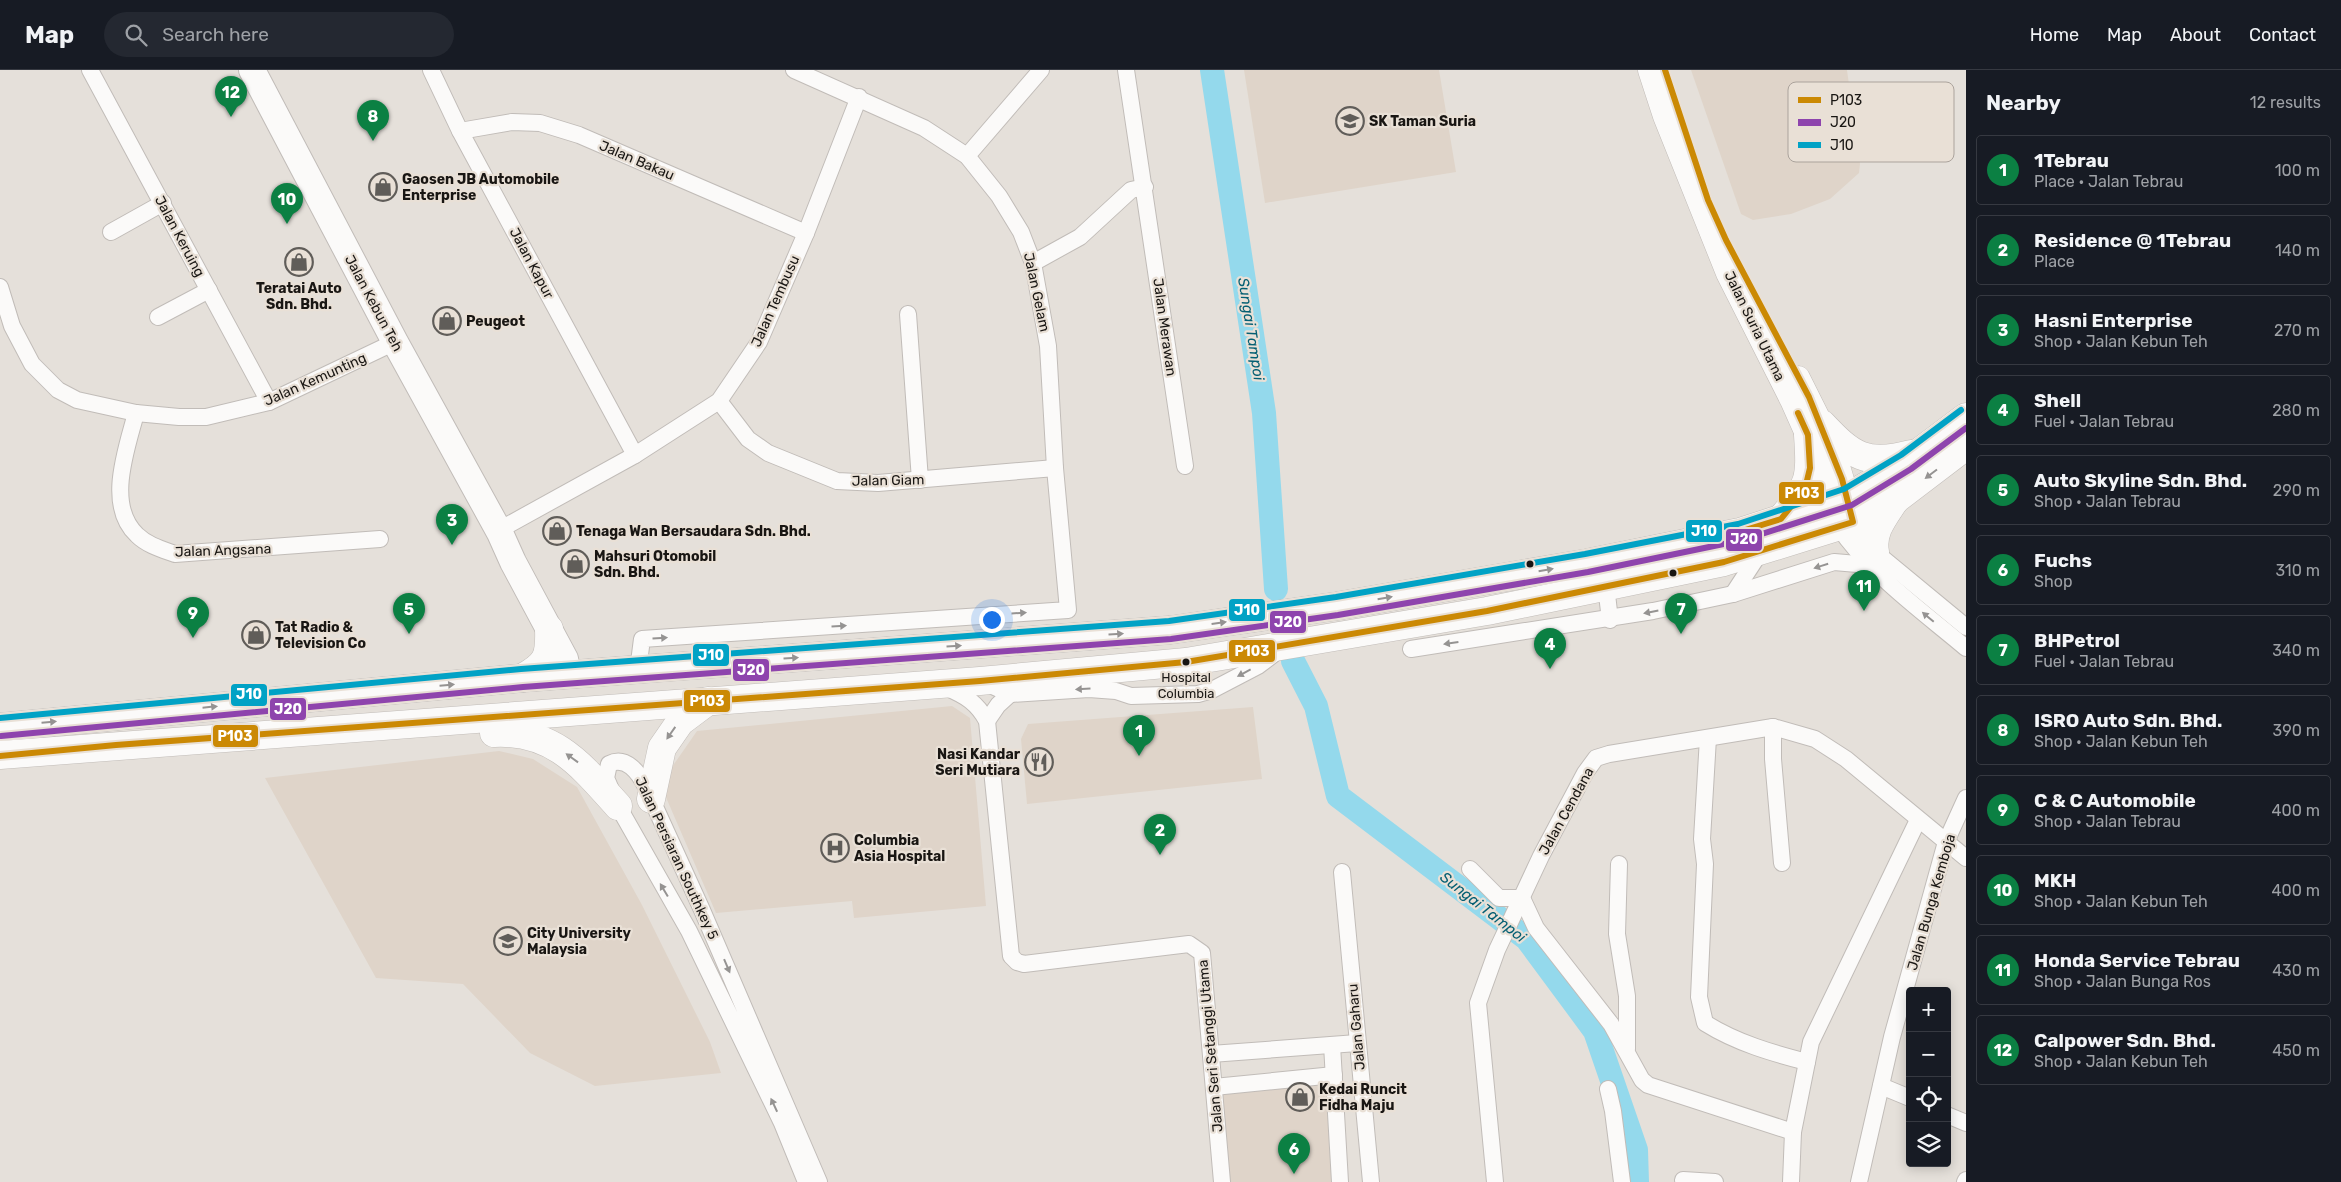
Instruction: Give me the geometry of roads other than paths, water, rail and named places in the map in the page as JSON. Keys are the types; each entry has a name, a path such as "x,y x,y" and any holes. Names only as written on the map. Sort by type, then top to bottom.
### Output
{"highway":[{"path":"1,755 980,681 1186,662 1284,646 1489,624 1606,586 1724,562 1761,551 1843,512 1966,417"},
{"path":"1781,519 1805,489 1815,430 1851,452 1866,458 1897,458 1919,452"},
{"path":"1872,558 1875,533 1895,500 1966,446"},
{"path":"0,727 575,673 1170,630 1337,606 1577,564 1740,532 1781,519 1843,512 1895,500"},
{"path":"522,678 536,671 549,654 549,629"},
{"path":"575,673 589,693 604,697 769,685 809,693"},
{"path":"535,716 552,708 575,673"},
{"path":"651,799 662,748 680,722 708,702"},
{"path":"284,733 350,737 507,733 530,735 555,746 578,762 618,806"}],"main road":[{"name":"Jalan Kebun Teh","path":"252,70 394,342 499,531 513,562 565,659 575,673"},
{"name":"Jalan Suria Utama","path":"1650,70 1665,116 1728,273 1815,430"},
{"name":"Jalan Suria Utama","path":"1665,70 1708,200 1769,324 1815,430 1843,512"},
{"name":"Jalan Kebun Teh","path":"499,531 524,556 575,673"}],"street":[{"name":"Jalan Keruing","path":"90,70 268,402"},
{"name":"Jalan Kapur","path":"431,70 460,131 635,455"},
{"name":"Jalan Gelam","path":"627,670 642,639 1068,610 1055,468 1048,346 1033,263 1022,232 999,196 968,156 924,128 859,97 794,70"},
{"path":"968,156 1041,70"},
{"name":"Jalan Merawan","path":"1126,70 1145,187 1185,466"},
{"name":"Jalan Tembusu","path":"499,531 635,455 719,401 759,342 806,233 859,97"},
{"name":"Jalan Bakau","path":"460,131 512,122 540,123 579,135 806,233"},
{"path":"1033,263 1080,237 1131,190 1145,187"},
{"path":"111,232 163,203"},
{"name":"Jalan Kemunting","path":"0,287 12,326 32,364 58,390 77,400 136,413 179,417 206,417 268,402 394,342"},
{"path":"158,317 209,290"},
{"path":"908,314 920,480"},
{"name":"Jalan Giam","path":"719,401 748,439 768,453 837,481 878,483 1055,468"},
{"name":"Jalan Angsana","path":"136,413 123,467 122,508 126,521 137,535 154,547 175,554 193,554 380,539"},
{"path":"1843,512 1887,582 1966,648"},
{"path":"1733,594 1761,551"},
{"path":"1411,649 1489,624 1610,620 1733,594 1834,562 1872,558 1966,627"},
{"path":"1606,586 1610,620"},
{"path":"980,681 1010,694 1089,689 1116,691 1131,696 1198,694 1212,690 1258,666 1284,646"},
{"name":"Jalan Seri Setanggi Utama","path":"936,683 972,700 979,707 987,721 1011,956 1017,962 1024,964 1189,944 1202,953 1222,1182"},
{"path":"987,721 998,705 1010,694"},
{"path":"1773,727 1773,758 1782,864"},
{"name":"Jalan Cendana","path":"1495,1182 1478,1003 1497,950 1541,856 1585,773 1596,758 1609,754 1773,727 1815,738 1846,759 1966,858"},
{"path":"1708,738 1702,839 1705,864 1699,997 1706,1023 1723,1034 1746,1043 1807,1062"},
{"name":"Jalan Persiaran Southkey 5","path":"806,1182 782,1123 690,931 618,806 606,778 609,764 614,761 625,763 634,769 643,782 702,910 819,1182"},
{"name":"Jalan Bunga Kemboja","path":"1859,1182 1892,1037 1946,842 1966,798"},
{"path":"1791,1182 1793,1132 1811,1042 1918,820"},
{"path":"1619,864 1617,934 1627,996 1627,1052"},
{"path":"1470,869 1499,898 1520,902 1536,928 1610,1024 1642,1080 1656,1089 1793,1132"},
{"name":"Jalan Gaharu","path":"1342,872 1371,1182"},
{"path":"1211,1054 1357,1043"},
{"path":"1332,1045 1340,1182"},
{"path":"1214,1087 1334,1075"},
{"path":"1881,1086 1906,1096"},
{"path":"1608,1089 1613,1111 1622,1182"},
{"path":"1951,1117 1966,1123"},
{"path":"1683,1180 1715,1182"}],"waterway":[{"name":"Sungai Tampoi","path":"1212,70 1264,413 1276,589"},
{"name":"Sungai Tampoi","path":"1293,661 1316,706 1338,796 1527,939 1595,1031 1636,1150 1637,1182"}],"place":[{"name":"Calpower Sdn. Bhd.","path":"231,117"},
{"name":"SK Taman Suria","path":"1350,121"},
{"name":"ISRO Auto Sdn. Bhd.","path":"373,141"},
{"name":"Gaosen JB Automobile Enterprise","path":"383,187"},
{"name":"MKH","path":"287,224"},
{"name":"Teratai Auto Sdn. Bhd.","path":"299,262"},
{"name":"Peugeot","path":"447,321"},
{"name":"Tenaga Wan Bersaudara Sdn. Bhd.","path":"557,531"},
{"name":"Hasni Enterprise","path":"452,545"},
{"name":"Mahsuri Otomobil Sdn. Bhd.","path":"575,564"},
{"name":"Honda Service Tebrau","path":"1864,611"},
{"name":"Auto Skyline Sdn. Bhd.","path":"409,634"},
{"name":"BHPetrol","path":"1681,634"},
{"name":"Tat Radio & Television Co","path":"256,635"},
{"name":"C & C Automobile","path":"193,638"},
{"name":"Hospital Columbia","path":"1186,662"},
{"name":"Shell","path":"1550,669"},
{"name":"1Tebrau","path":"1139,756"},
{"name":"Nasi Kandar Seri Mutiara","path":"1039,762"},
{"name":"Columbia Asia Hospital","path":"835,848"},
{"name":"Residence @ 1Tebrau","path":"1160,855"},
{"name":"City University Malaysia","path":"508,941"},
{"name":"Kedai Runcit Fidha Maju","path":"1300,1097"},
{"name":"Fuchs","path":"1294,1174"}]}
